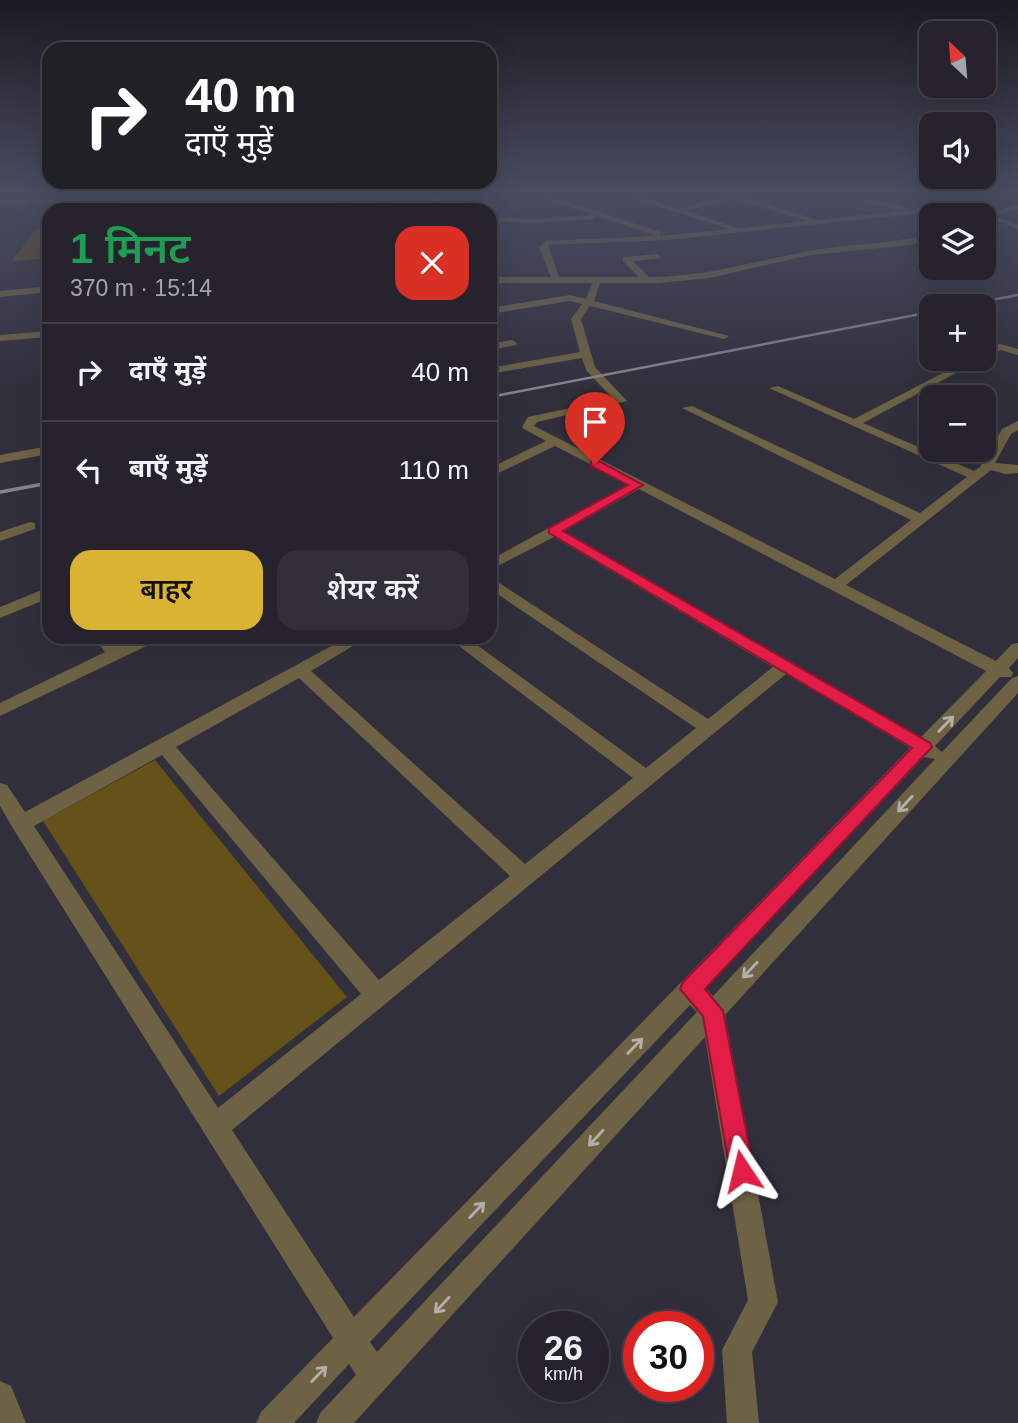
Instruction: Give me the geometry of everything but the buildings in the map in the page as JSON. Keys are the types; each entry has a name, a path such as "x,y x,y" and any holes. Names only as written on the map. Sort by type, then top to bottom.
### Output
{"street":[{"path":"546,257 556,280"},
{"path":"643,257 626,259 647,280"},
{"path":"497,280 647,280 709,275 791,257"},
{"path":"597,280 588,303 576,319 590,368 621,401 531,419 528,427 1011,677"},
{"path":"0,294 42,290"},
{"path":"497,310 570,298 724,336"},
{"path":"0,338 42,335"},
{"path":"497,346 512,343"},
{"path":"996,348 1000,346 1018,352"},
{"path":"497,370 585,354"},
{"path":"854,424 954,371"},
{"path":"774,388 975,476"},
{"path":"688,408 921,519"},
{"path":"835,586 975,476 987,465 1006,432 1018,425"},
{"path":"497,470 553,442"},
{"path":"0,459 42,451"},
{"path":"987,465 1005,470 1018,469"},
{"path":"497,562 637,485"},
{"path":"0,537 30,526"},
{"path":"554,531 946,760"},
{"path":"497,587 708,728"},
{"path":"0,613 42,595"},
{"path":"107,644 116,654"},
{"path":"0,710 137,644"},
{"path":"21,824 347,644"},
{"path":"465,644 647,778"},
{"path":"332,1423 946,760 1011,677 1018,648"},
{"path":"215,1127 785,666"},
{"path":"300,670 525,877"},
{"path":"272,1423 924,747 1011,677"},
{"path":"164,745 377,996"},
{"path":"0,790 375,1377"},
{"path":"690,989 712,1011 761,1278 763,1302 737,1350 743,1423"},
{"path":"0,1397 10,1423"}],"shaded area":[{"path":"15,257 42,257 42,259 12,261"},
{"path":"155,760 347,997 219,1096 43,821"}],"railway":[{"path":"996,299 1018,295"},
{"path":"497,396 919,314"},
{"path":"0,492 42,484"}],"route":[{"path":"595,464 637,485 554,531 924,747 690,989 712,1011 742,1171"}]}
